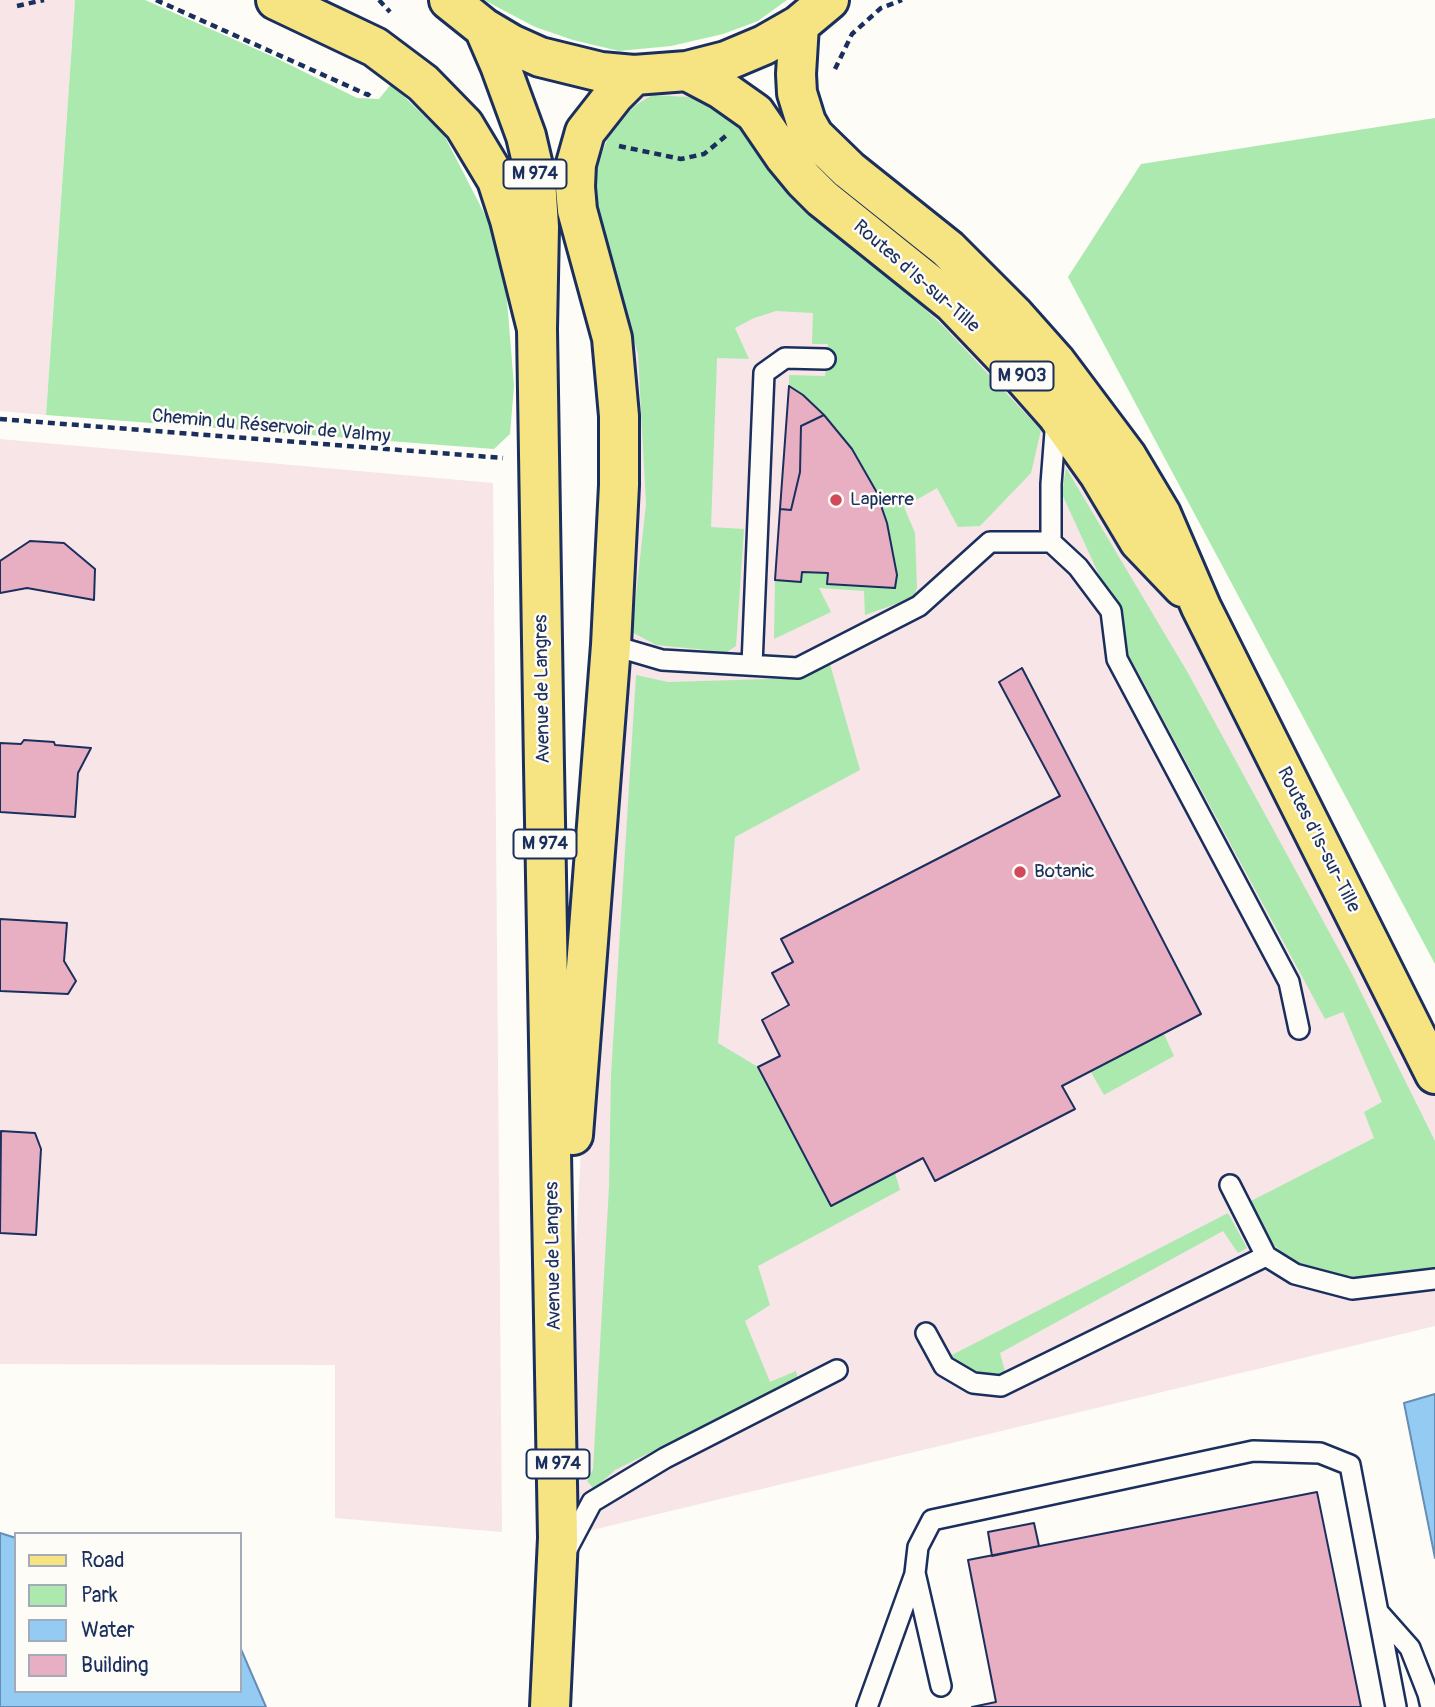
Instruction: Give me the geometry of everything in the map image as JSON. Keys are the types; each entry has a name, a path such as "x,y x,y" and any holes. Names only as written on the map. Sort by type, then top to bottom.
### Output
{"main road":[{"path":"276,0 375,47 423,83 464,125 497,180 510,220 537,329"},
{"path":"449,0 484,28 540,57 601,72 634,75 687,71 739,56 799,24 829,0"},
{"name":"Routes d'Is-sur-Tille","path":"799,24 797,93 814,136 849,170 948,250 1055,360 1126,457 1161,514 1201,607 1435,1074"},
{"name":"Avenue de Langres","path":"484,28 526,136 536,179 538,227 537,329 558,1538 550,1707"},
{"name":"Routes d'Is-sur-Tille","path":"687,71 721,89 755,113 785,158 822,198 953,303 1056,415 1099,474 1139,541 1201,607"},
{"name":"Avenue de Langres","path":"556,1359 611,645 620,485 620,416 612,338 582,228 575,187 576,164 585,132 614,95 634,75"}],"lane":[{"path":"752,665 764,373 785,358 825,359"},
{"path":"1051,542 1051,484 1056,415"},
{"path":"611,645 662,660 798,668 919,606 990,542 1051,542 1078,567 1111,611 1117,659 1289,982 1299,1029"},
{"path":"1230,1185 1266,1256 1295,1274 1352,1289 1435,1279"},
{"path":"926,1334 944,1366 973,1383 1001,1386 1266,1256"},
{"path":"556,1570 592,1502 665,1458 837,1370"},
{"path":"867,1707 915,1573 918,1547 932,1520 1253,1451 1320,1453 1350,1465 1396,1707"},
{"path":"915,1573 941,1686"},
{"path":"1378,1612 1410,1648 1431,1707"}],"path":[{"path":"17,6 44,0"},
{"name":"Chemin du Réservoir de Valmy","path":"0,419 539,460"}],"shaded area":[{"path":"0,0 75,0 46,415 0,411"},
{"path":"667,73 920,275 1201,607 1435,1074 1435,1326 559,1538 619,485 585,132"},
{"path":"0,439 493,483 502,1532 335,1518 335,1365 0,1364"}],"green space":[{"path":"75,0 145,0 276,58 357,98 379,99 391,84 444,135 496,236 506,288 514,386 510,434 494,449 46,415"},
{"path":"484,0 787,0 758,21 723,34 671,46 619,51 535,27"},
{"path":"652,95 689,97 708,102 737,119 833,229 942,325 1041,430 1031,473 980,526 958,527 937,488 904,507 915,533 917,588 913,598 865,615 864,591 819,588 831,612 774,639 775,580 800,582 802,572 828,573 827,584 895,588 897,575 876,491 865,470 838,430 803,395 789,386 789,375 825,376 828,344 812,344 813,313 776,311 735,328 749,359 717,358 711,527 744,529 736,646 727,652 656,645 632,632 646,504 638,354 596,209 596,168 612,128 636,105"},
{"path":"1435,118 1435,964 1068,277 1141,164"},
{"path":"1066,468 1188,673 1351,972 1435,1141 1435,1268 1369,1278 1334,1275 1305,1267 1281,1252 1270,1240 1251,1201 1374,1138 1364,1112 1382,1102 1343,1012 1325,1019 1121,641 1122,625 1062,494"},
{"path":"830,664 860,770 735,837 718,1043 758,1067 830,1206 895,1173 900,1190 758,1266 770,1305 745,1321 770,1382 796,1371 798,1379 615,1470 594,1489 587,1481 593,1469 609,1187 611,1075 636,675 668,682 803,678"},
{"path":"1164,1034 1174,1056 1104,1095 1091,1072"},
{"path":"1228,1213 1247,1248 1238,1253 1223,1231 1000,1353 1006,1375 990,1378 967,1374 946,1358"}],"water":[{"path":"1435,1394 1435,1558 1404,1403"},
{"path":"0,1533 14,1537 14,1693 242,1693 242,1652 266,1707 0,1707"}],"building":[{"path":"789,386 824,415 801,426 800,472 791,510 780,509"},
{"name":"Lapierre","path":"824,415 852,449 876,491 887,523 897,575 895,588 827,584 828,573 802,572 801,582 775,580 780,509 791,510 800,472 801,426"},
{"path":"30,541 64,543 95,569 94,600 27,588 0,593 0,561"},
{"name":"Botanic","path":"1022,668 1201,1014 1062,1086 1075,1109 935,1181 923,1158 831,1206 758,1067 780,1056 762,1020 789,1005 772,973 793,962 781,939 1060,796 999,682"},
{"path":"24,740 91,748 78,773 75,817 0,812 0,743 21,744"},
{"path":"0,919 67,923 64,961 76,981 68,994 0,991"},
{"path":"1,1131 35,1133 41,1149 36,1235 0,1233"},
{"path":"1317,1492 1361,1707 972,1707 996,1702 968,1560"},
{"path":"1034,1523 1039,1546 992,1556 988,1532"}],"place":[{"name":"Lapierre","path":"836,500"},
{"name":"Botanic","path":"1020,872"}]}
